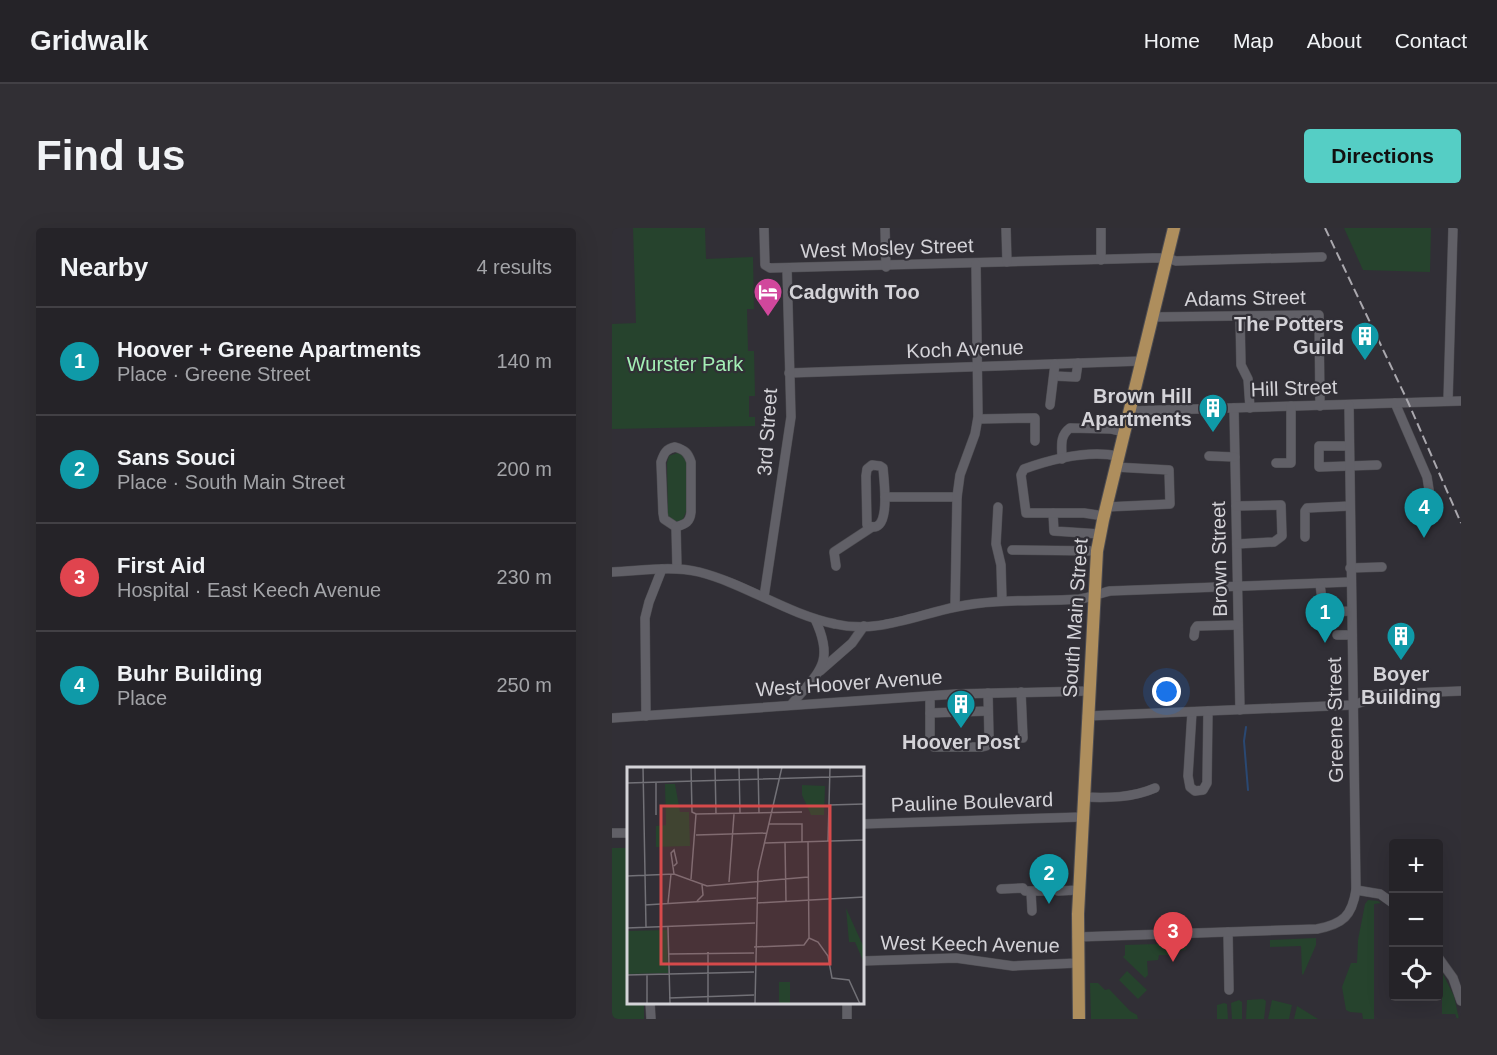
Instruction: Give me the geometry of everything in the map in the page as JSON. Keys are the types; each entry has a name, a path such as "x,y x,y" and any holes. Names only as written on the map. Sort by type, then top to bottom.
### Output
{"main road":[{"name":"South Main Street","path":"1079,1019 1077,937 1097,551 1174,228"}],"street":[{"path":"764,228 765,265 770,268 787,269"},
{"path":"885,228 886,267"},
{"path":"1006,228 1007,262"},
{"path":"1101,228 1101,260"},
{"path":"1448,401 1454,228"},
{"name":"West Mosley Street","path":"787,269 1167,258 1176,261 1322,257"},
{"path":"955,607 957,497 960,475 978,419 976,264"},
{"name":"3rd Street","path":"764,597 789,433 787,269"},
{"name":"Adams Street","path":"1152,317 1319,315 1320,406"},
{"path":"1240,316 1241,365 1248,379 1250,408"},
{"name":"Koch Avenue","path":"789,373 1142,361"},
{"path":"1054,376 1076,377 1078,363"},
{"path":"1050,405 1055,364"},
{"name":"Hill Street","path":"1129,411 1461,401"},
{"path":"1395,403 1427,477 1430,496"},
{"name":"Greene Street","path":"1348,405 1356,890"},
{"path":"1276,463 1292,463 1291,406"},
{"name":"Brown Street","path":"1234,408 1240,710"},
{"path":"978,419 1035,418 1035,441"},
{"path":"1062,459 1062,437 1070,428 1111,429 1124,432"},
{"path":"1348,446 1319,446 1319,467 1377,465"},
{"path":"675,447 684,450 691,462 690,519 685,525 676,527 664,519 661,462 664,454 675,447"},
{"path":"1107,454 1117,461 1169,470 1170,504 1092,513 1026,513 1021,475 1024,469 1042,462 1107,454"},
{"path":"1209,456 1235,457"},
{"path":"872,465 884,468 885,497 882,524 879,527 872,527 867,525 866,517 866,476 867,468 872,465"},
{"path":"885,497 957,497"},
{"path":"1236,506 1281,505 1282,537 1274,542 1237,544"},
{"path":"1305,537 1307,508 1350,506"},
{"path":"998,507 996,544 1001,565 1002,601"},
{"path":"1053,513 1054,531 1100,534"},
{"path":"676,527 677,568"},
{"path":"836,566 834,552 872,527"},
{"path":"1012,550 1097,551"},
{"path":"1350,568 1382,567"},
{"path":"612,572 677,568 698,572 815,619 843,626 894,623 955,607 1002,601 1082,598 1110,591 1350,582"},
{"path":"646,716 645,618 662,569"},
{"path":"1320,584 1323,608 1332,612 1351,611"},
{"path":"815,619 825,643 820,671"},
{"path":"1194,636 1197,626 1238,625"},
{"path":"791,705 820,671 840,655 860,634 864,626"},
{"path":"1337,635 1352,635"},
{"path":"1088,716 1353,705 1386,694 1461,690"},
{"name":"West Hoover Avenue","path":"612,718 930,696 1089,691"},
{"path":"1021,692 1023,738"},
{"path":"930,696 930,740 934,747 982,747 988,742 988,693"},
{"path":"930,712 988,711"},
{"path":"1191,712 1188,776 1190,787 1195,791 1203,790 1207,783 1208,711"},
{"path":"1083,797 1140,794 1155,788"},
{"name":"Pauline Boulevard","path":"864,824 1082,817"},
{"path":"612,833 627,832"},
{"path":"1000,889 1023,888 1031,892 1044,891"},
{"path":"1058,891 1079,890"},
{"path":"1077,937 1328,927 1348,915 1356,890 1380,894 1389,900"},
{"path":"1031,892 1032,911"},
{"path":"1228,932 1229,990"},
{"name":"West Keech Avenue","path":"864,961 956,958 1012,966 1078,963"},
{"path":"1443,964 1453,978 1461,1001"},
{"path":"650,1004 651,1019"}],"green space":[{"name":"Wurster Park","path":"633,228 705,228 706,259 753,257 754,309 747,309 748,351 754,351 755,396 749,396 749,417 755,417 755,426 612,429 612,324 636,323"},
{"path":"1344,228 1431,228 1430,272 1363,270"},
{"path":"681,454 686,461 686,512 683,519 676,521 668,515 667,463 669,456"},
{"path":"612,848 627,848 627,1004 644,1004 644,1019 612,1019"},
{"path":"1368,900 1381,903 1374,904 1374,1019 1363,1019 1362,1013 1346,1010 1342,987 1351,963 1357,963 1358,940 1365,904"},
{"path":"1316,938 1316,945 1303,975 1301,946 1270,947 1270,940"},
{"path":"1186,943 1186,950 1178,951 1178,955 1159,955 1158,960 1147,961 1148,975 1145,978 1123,957 1125,945"},
{"path":"1127,971 1147,990 1138,999 1119,980"},
{"path":"1443,974 1454,996 1459,1019 1455,1014 1442,1014"},
{"path":"1090,983 1098,983 1105,990 1109,989 1130,1011 1137,1015 1138,1019 1091,1019"},
{"path":"1263,999 1266,1001 1264,1019 1246,1019 1247,1000"},
{"path":"1239,1000 1242,1002 1242,1019 1232,1019 1231,1003"},
{"path":"1272,1000 1292,1005 1289,1019 1268,1019"},
{"path":"1227,1004 1228,1019 1217,1019 1217,1005"},
{"path":"1297,1006 1318,1019 1294,1019"}],"waterway":[{"path":"1246,727 1244,741 1248,790"}],"railway":[{"path":"1325,228 1408,402 1461,523"}],"place":[{"name":"Cadgwith Too","path":"768,318"},
{"name":"The Potters Guild","path":"1365,362"},
{"name":"Brown Hill Apartments","path":"1213,434"},
{"name":"Buhr Building","path":"1424,538"},
{"name":"Hoover + Greene Apartments","path":"1325,643"},
{"name":"Boyer Building","path":"1401,662"},
{"name":"Hoover Post","path":"961,730"},
{"name":"Sans Souci","path":"1049,904"},
{"name":"First Aid","path":"1173,962"}]}
